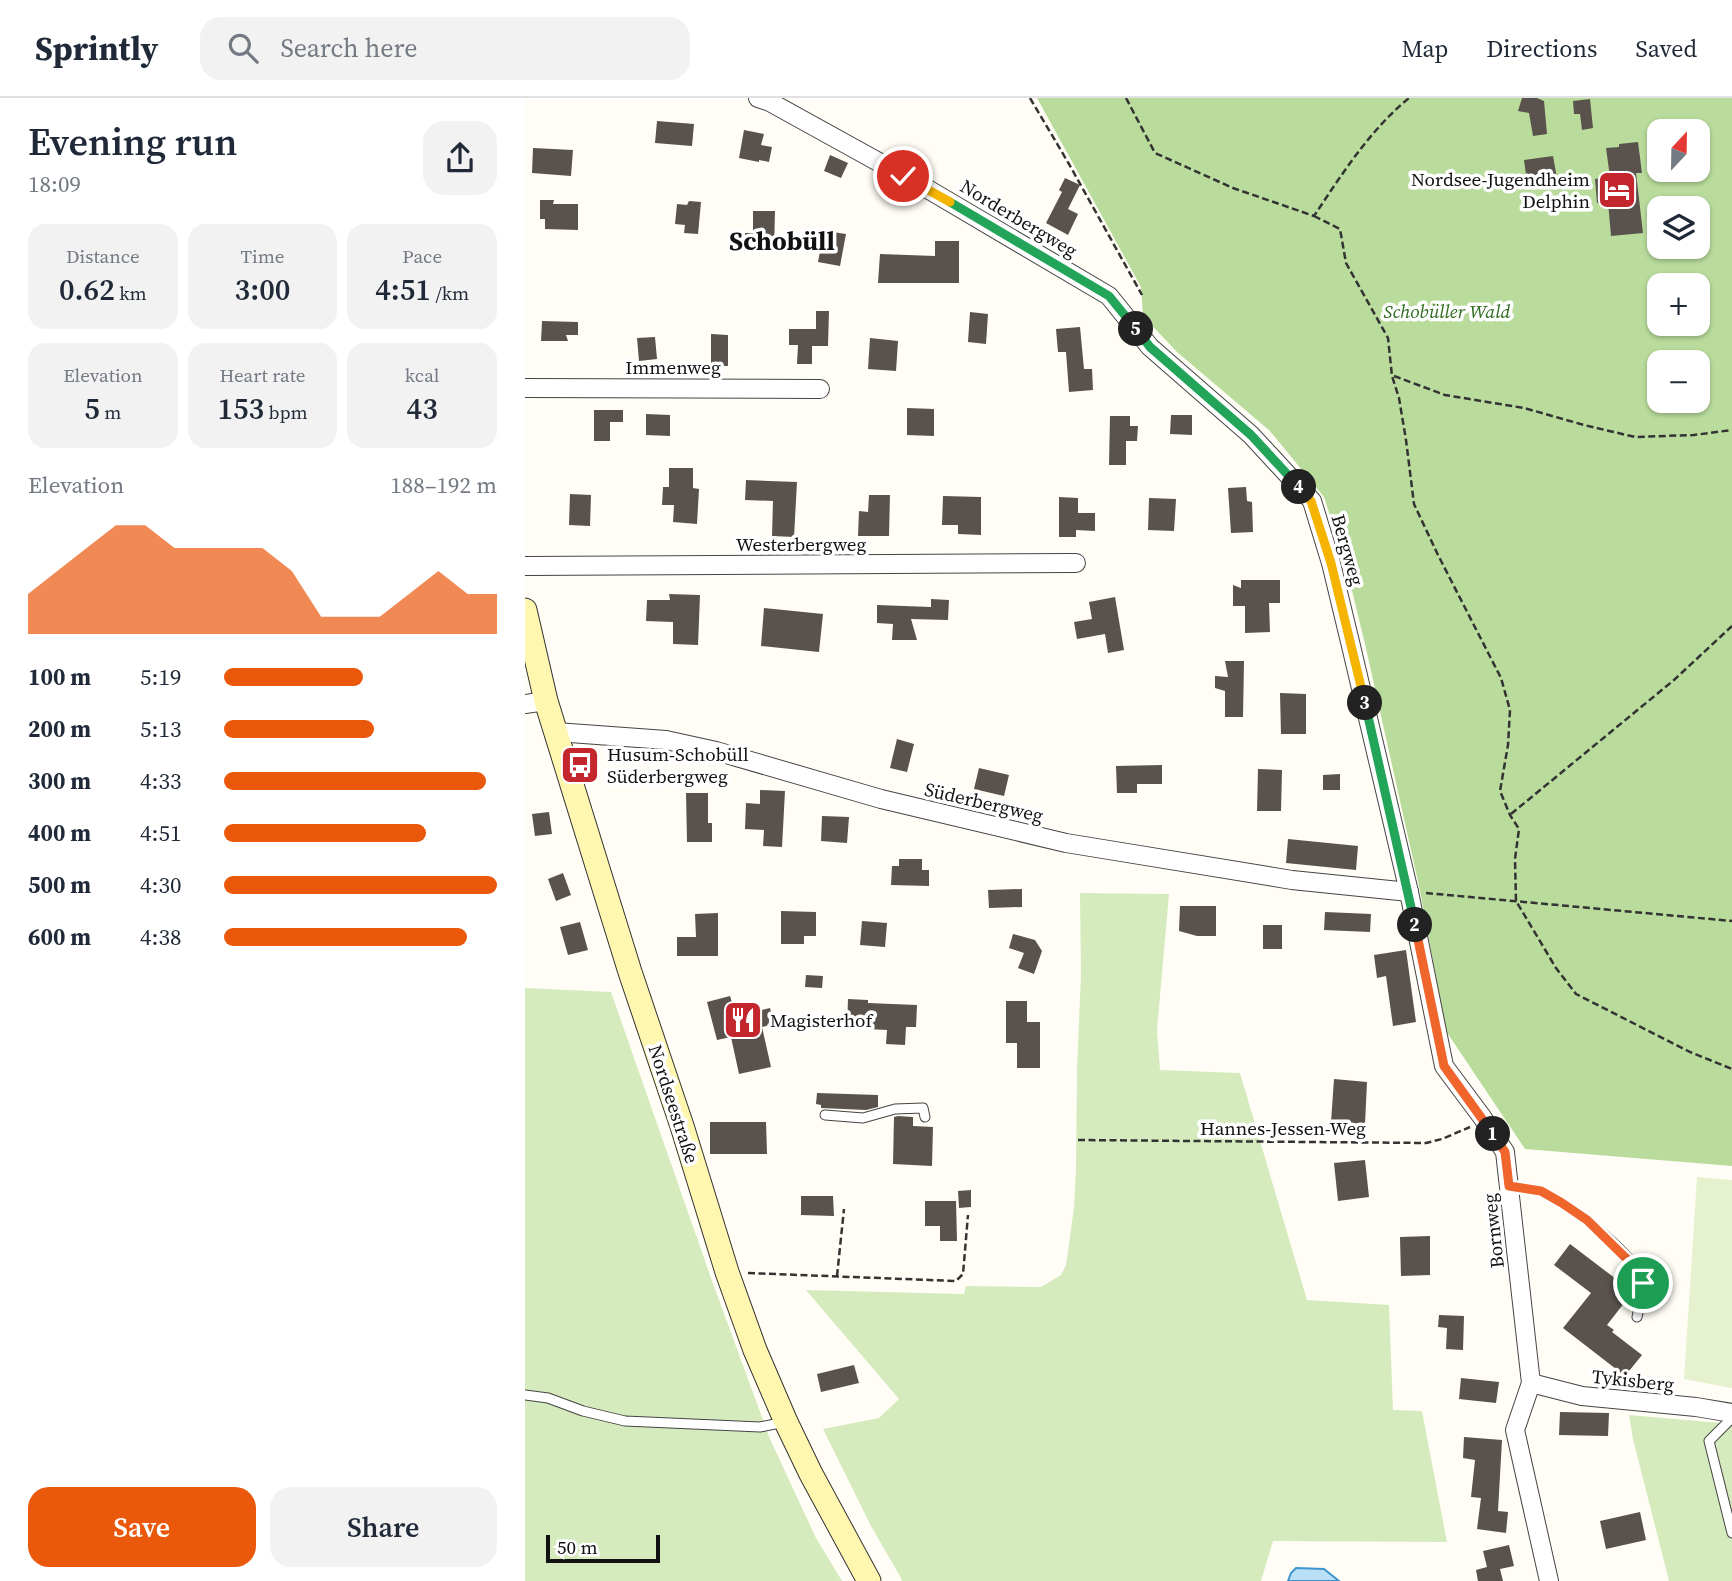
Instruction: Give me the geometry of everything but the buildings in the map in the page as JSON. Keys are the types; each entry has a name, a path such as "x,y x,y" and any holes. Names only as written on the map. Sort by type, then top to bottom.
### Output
{"main road":[{"name":"Nordseestraße","path":"525,610 535,702 556,732 629,972 682,1126 727,1272 755,1350 786,1422 817,1486 869,1581"}],"street":[{"name":"Norderbergweg","path":"758,98 931,191 1109,296"},
{"name":"Bergweg","path":"1109,296 1150,347 1251,435 1311,501 1334,575 1409,892"},
{"name":"Immenweg","path":"525,388 820,389"},
{"name":"Westerbergweg","path":"525,566 1076,563"},
{"name":"Süderbergweg","path":"556,732 666,740 716,751 881,799 1066,843 1292,880 1409,892"},
{"name":"Bornweg","path":"1409,892 1444,1066 1505,1152 1531,1384 1515,1430 1549,1581"},
{"name":"Tykisberg","path":"1531,1384 1582,1396 1696,1407 1732,1415"}],"lane":[{"path":"825,1115 863,1118 895,1109 923,1108 925,1118"},
{"path":"1509,1186 1541,1191 1562,1203 1587,1220 1622,1253 1640,1274 1643,1283 1637,1317"},
{"path":"525,1395 548,1398 583,1411 625,1421 760,1427 786,1422"},
{"path":"1732,1415 1709,1441 1732,1533"}],"path":[{"path":"1030,98 1142,295"},
{"path":"1126,98 1155,153 1233,188 1314,216 1340,229 1346,263 1388,338 1414,504 1500,678 1510,710 1508,745 1500,791 1519,829 1515,859 1516,901 1556,968 1576,994 1690,1052 1732,1069"},
{"path":"1314,216 1353,159 1391,113 1409,98"},
{"path":"1392,376 1445,395 1524,408 1635,438 1732,430"},
{"path":"1510,815 1674,680 1732,625"},
{"path":"1409,892 1732,921"},
{"name":"Hannes-Jessen-Weg","path":"1078,1140 1426,1143 1469,1127 1482,1117"},
{"path":"837,1276 843,1209"},
{"path":"727,1272 956,1281 963,1274 968,1215"}],"green space":[{"name":"Schobüller Wald","path":"1037,98 1732,98 1732,1166 1525,1149 1446,1031 1419,886 1365,644 1345,562 1324,497 1270,431 1177,352 1143,316 1141,287"},
{"path":"1080,893 1169,894 1157,1030 1160,1070 1240,1073 1307,1300 1389,1305 1393,1410 1422,1411 1447,1542 1273,1541 1261,1581 902,1581 871,1526 823,1429 879,1418 899,1399 806,1290 964,1294 966,1286 1041,1287 1061,1275 1066,1265 1074,1208 1076,1168 1081,975"},
{"path":"525,988 611,992 770,1439 816,1538 842,1581 525,1581"},
{"path":"1697,1177 1732,1180 1732,1388 1684,1379"},
{"path":"1629,1415 1732,1424 1732,1581 1669,1581"}],"water":[{"path":"1296,1568 1324,1569 1339,1581 1288,1581"}],"place":[{"name":"Nordsee-Jugendheim Delphin","path":"1617,190"},
{"name":"Husum-Schobüll Süderbergweg","path":"580,765"},
{"name":"Magisterhof","path":"743,1020"}],"district":[{"name":"Schobüll","path":"782,241"}],"route":[{"path":"903,176 1109,296 1150,347 1251,435 1311,501 1331,563 1409,892 1444,1066 1505,1152 1509,1186 1541,1191 1587,1220 1634,1266 1643,1283"}]}
